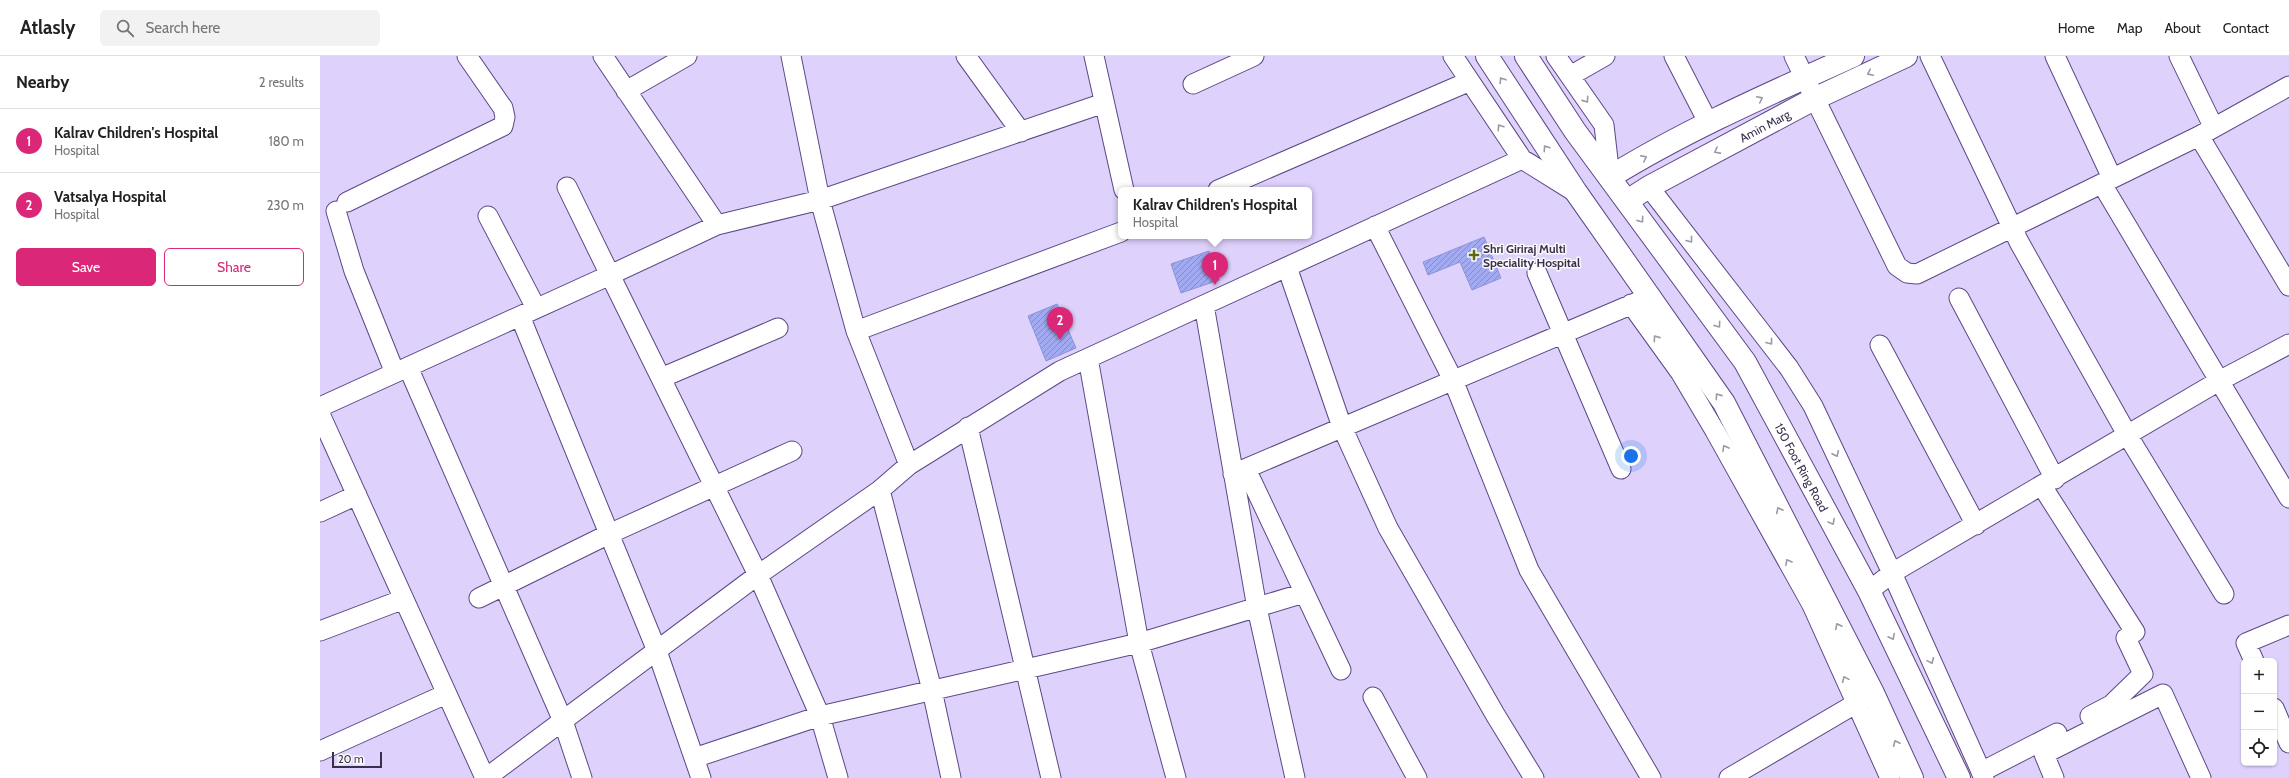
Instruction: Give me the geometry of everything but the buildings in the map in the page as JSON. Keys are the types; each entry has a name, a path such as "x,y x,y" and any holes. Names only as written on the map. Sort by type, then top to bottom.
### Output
{"main road":[{"path":"1487,56 1516,103 1576,192 1640,300 1724,403 1865,698 1912,778"},
{"name":"150 Foot Ring Road","path":"1526,56 1548,90 1610,177 1745,362 1869,591 1910,672 1958,778"},
{"name":"Amin Marg","path":"1610,177 1631,164 1709,124 1853,56"},
{"name":"Amin Marg","path":"1628,201 1649,187 1814,100 1906,56"}],"street":[{"path":"467,56 503,108 506,117 503,126 341,206 354,271 503,587 563,721 582,778"},
{"path":"603,56 716,225"},
{"path":"626,91 687,56"},
{"path":"791,56 820,200 856,331 909,465"},
{"path":"966,56 1021,132"},
{"path":"1094,56 1123,187"},
{"path":"1193,84 1254,56"},
{"path":"1453,56 1522,159 1576,192"},
{"path":"1556,56 1604,125 1610,177"},
{"path":"1570,76 1605,56"},
{"path":"1674,56 1709,124"},
{"path":"1794,56 1889,252 1897,266 1907,273 1917,274 2012,229 2206,131 2289,86"},
{"path":"1930,56 2012,229 2128,436 2224,594"},
{"path":"2056,56 2107,181 2219,381 2289,498"},
{"path":"2179,56 2206,131 2289,286"},
{"path":"1225,187 1470,81"},
{"path":"320,407 716,225 820,200 1021,132 1104,102"},
{"path":"320,414 485,778 758,575 880,490 909,465 1060,371 1522,159"},
{"path":"567,187 758,575 820,716 838,778"},
{"path":"1649,187 1789,368 1813,406 1892,573 1982,775 2111,706 2143,674 2131,635 2049,482 1959,298"},
{"path":"488,216 528,312 609,534 657,651 701,778"},
{"path":"1375,226 1454,380 1529,570 1651,778"},
{"path":"856,331 1118,233"},
{"path":"1287,267 1342,427 1388,528 1534,778"},
{"path":"1537,272 1562,334 1621,469"},
{"path":"1239,471 1640,300"},
{"path":"1204,305 1239,471 1257,608 1295,778"},
{"path":"661,378 778,328"},
{"path":"1869,591 1892,573 2128,436 2219,381 2289,344"},
{"path":"1880,345 1976,525"},
{"path":"1088,358 1139,643 1176,778"},
{"path":"968,427 1024,670 1052,778"},
{"path":"479,598 609,534 792,451"},
{"path":"1239,471 1304,593 1341,670"},
{"path":"880,490 932,690 951,778"},
{"path":"320,512 357,495"},
{"path":"694,758 820,716 1139,643 1304,593"},
{"path":"320,631 404,599"},
{"path":"2253,658 2246,643 2289,625"},
{"path":"320,751 446,694"},
{"path":"2054,778 2044,754 2163,694 2201,778"},
{"path":"1373,697 1417,778"},
{"path":"1730,778 1865,698 1890,778"},
{"path":"2277,715 2289,743"}],"place":[{"name":"Shri Giriraj Multi Speciality Hospital","path":"1474,255"},
{"name":"Kalrav Children's Hospital","path":"1215,285"},
{"name":"Vatsalya Hospital","path":"1060,340"}]}
